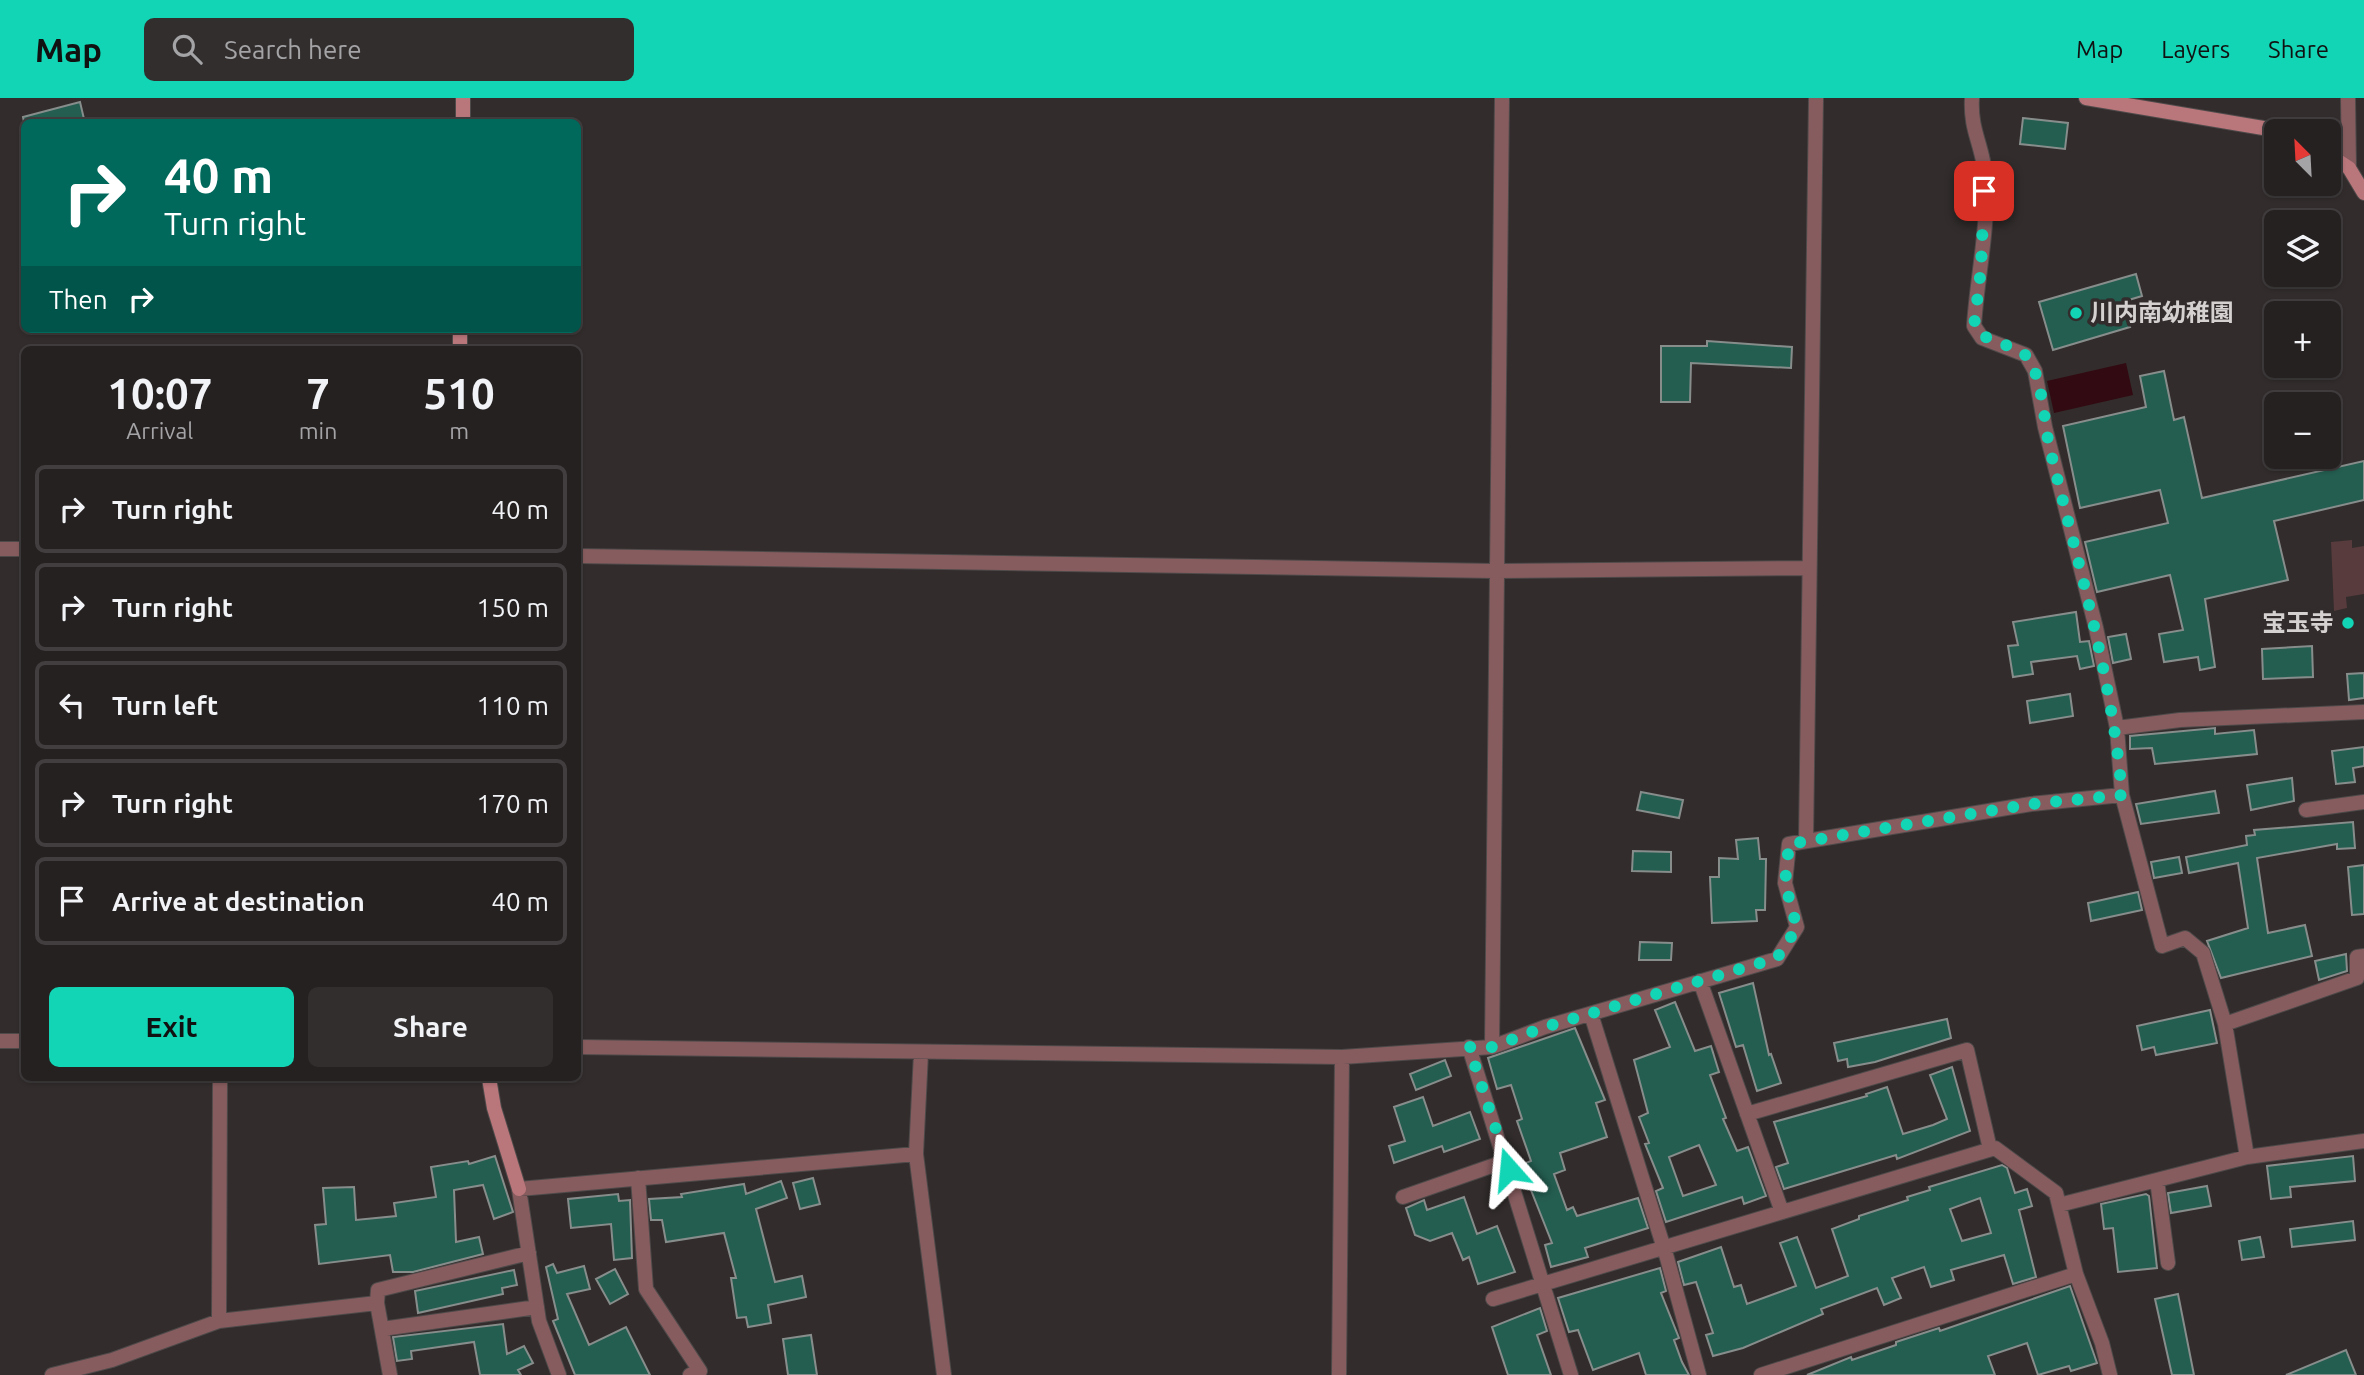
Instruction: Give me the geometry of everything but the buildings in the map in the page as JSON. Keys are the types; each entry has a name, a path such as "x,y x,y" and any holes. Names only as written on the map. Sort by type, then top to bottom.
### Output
{"main road":[{"path":"463,98 463,119"},
{"path":"2086,98 2264,128"},
{"path":"2342,164 2349,169 2364,193"},
{"path":"490,1081 494,1108 519,1189"}],"street":[{"path":"1492,1047 1502,98"},
{"path":"1806,841 1816,98"},
{"path":"1972,98 1970,121 1984,172 1981,269 1974,326 1982,338 2026,355 2035,372 2045,427 2096,628 2117,728 2122,795 2162,946 2185,938 2203,953 2225,1024 2247,1157"},
{"path":"2347,98 2349,169"},
{"path":"0,548 21,549"},
{"path":"581,556 1495,570 1808,568"},
{"path":"2117,728 2180,720 2364,712"},
{"path":"581,1047 1342,1057 1492,1047 1777,958 1797,928 1785,883 1789,844 2031,804 2122,795"},
{"path":"2306,810 2364,802"},
{"path":"2225,1024 2357,978 2357,957 2364,956"},
{"path":"1700,981 1782,1212"},
{"path":"1591,1014 1664,1247 1699,1375"},
{"path":"0,1041 21,1041"},
{"path":"1469,1047 1545,1284 1571,1375"},
{"path":"1747,1114 1967,1050 1990,1149"},
{"path":"921,1053 916,1154 944,1375"},
{"path":"1339,1375 1342,1057"},
{"path":"219,1321 220,1081"},
{"path":"2059,1205 2247,1157 2364,1141"},
{"path":"1493,1299 1995,1148 2056,1193 2076,1275 2102,1343 2110,1375"},
{"path":"559,1375 537,1307 519,1189 916,1154"},
{"path":"1404,1196 1506,1161"},
{"path":"638,1178 646,1289 700,1371 690,1375"},
{"path":"2157,1180 2168,1263"},
{"path":"390,1375 377,1303 378,1290 529,1253"},
{"path":"1761,1375 2076,1275"},
{"path":"62,1374 219,1321 377,1303"},
{"path":"382,1329 537,1307"}],"shaded area":[{"path":"2126,363 2133,395 2054,413 2047,381"},
{"path":"2352,540 2352,548 2364,546 2364,594 2346,597 2347,608 2334,611 2331,542"}],"place":[{"name":"川内南幼稚園","path":"2076,313"},
{"name":"宝玉寺","path":"2348,623"}],"route":[{"path":"1509,1169 1469,1047 1492,1047 1545,1027 1777,958 1797,928 1785,883 1789,844 2031,804 2122,795 2117,728 2096,628 2049,446 2035,372 2026,355 1982,338 1974,326 1981,269 1984,191"}]}
